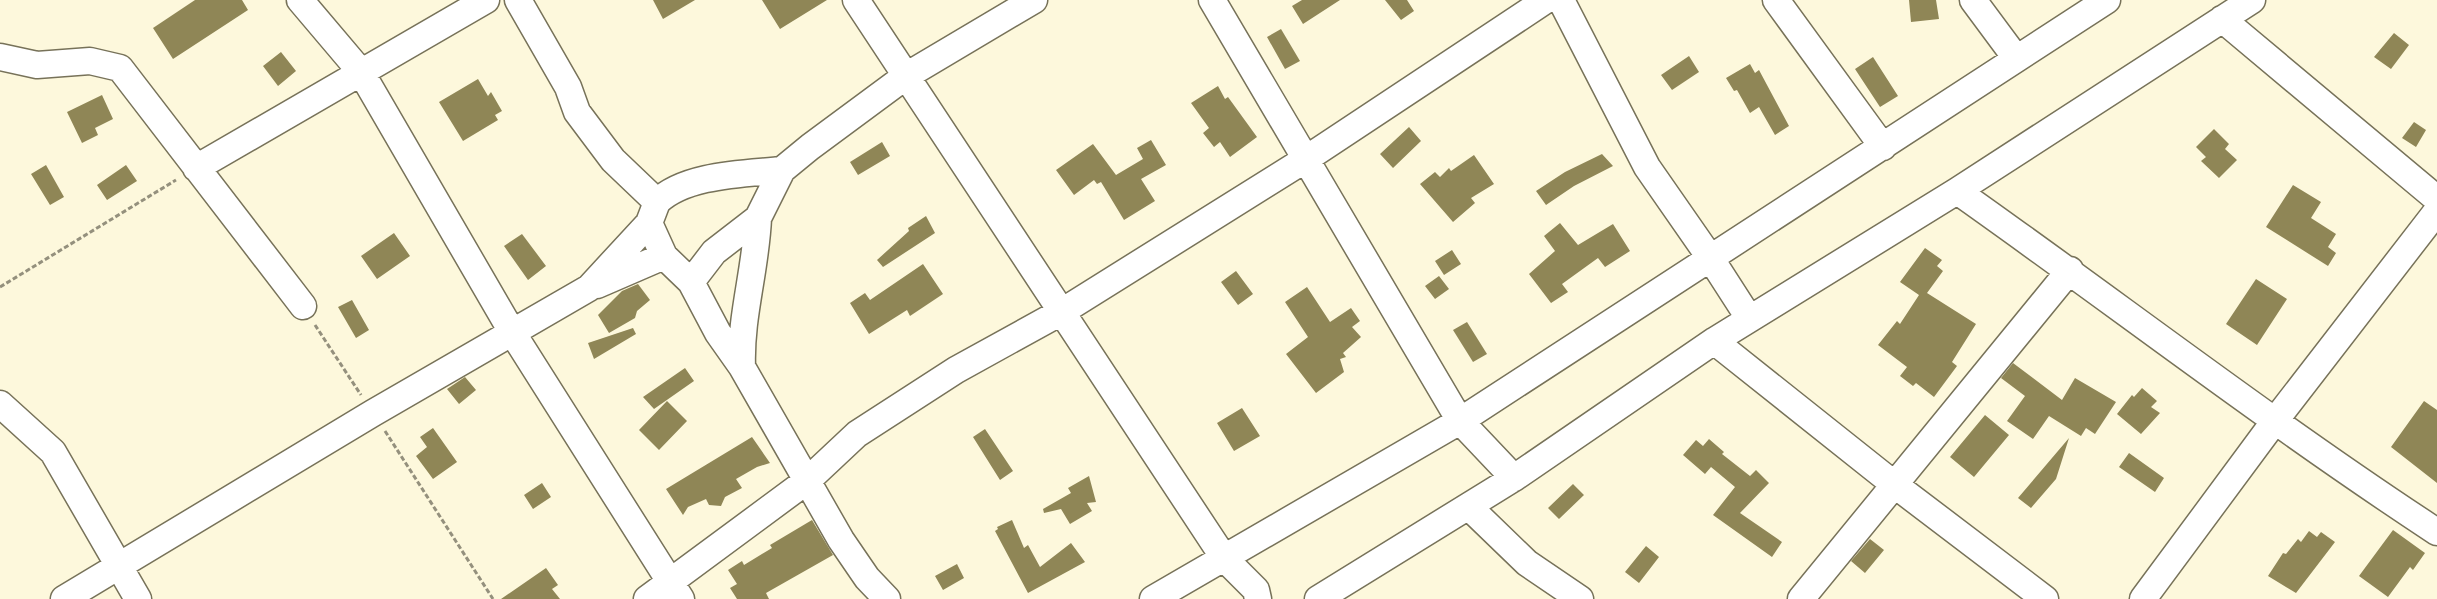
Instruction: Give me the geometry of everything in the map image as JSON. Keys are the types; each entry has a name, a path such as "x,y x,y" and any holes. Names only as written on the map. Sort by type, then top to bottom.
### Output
{"street":[{"path":"300,0 361,72 512,332 676,591"},
{"path":"196,168 486,0"},
{"path":"518,0 568,87 577,112 653,212 664,256 691,282 718,333 742,367 841,540 867,578 887,599"},
{"path":"856,0 1063,311 1224,558 1256,590 1258,599"},
{"path":"742,367 741,337 754,264 758,218 782,170 810,146 906,76 1034,0"},
{"path":"1212,0 1460,421 1514,478"},
{"path":"647,599 676,591 808,480 857,434 956,370 1063,311 1306,160 1546,0"},
{"path":"1561,0 1647,167 1712,259 1749,318"},
{"path":"1776,0 1884,147"},
{"path":"1973,0 2016,58"},
{"path":"1153,599 1460,421 1712,259 2107,0"},
{"path":"1329,595 1514,478 1714,340 1957,191 2252,0"},
{"path":"2222,19 2437,199"},
{"path":"0,57 37,65 90,61 120,68 303,306"},
{"path":"589,288 653,212 665,194 702,180 782,170"},
{"path":"1957,191 2070,270 2274,422 2437,532"},
{"path":"2143,599 2274,422 2437,211"},
{"path":"691,282 714,252 758,218"},
{"path":"64,599 373,413 512,332 589,288 622,276 643,264 664,256"},
{"path":"1801,599 2070,270"},
{"path":"1714,340 1895,485 2045,599"},
{"path":"0,404 54,452 138,599"},
{"path":"1469,507 1527,563 1580,599"}],"path":[{"path":"0,287 196,168"},
{"path":"303,306 493,599"}],"building":[{"path":"195,0 242,0 248,10 173,59 153,28"},
{"path":"653,0 695,0 663,19"},
{"path":"762,0 827,0 780,29"},
{"path":"1302,0 1340,0 1303,24 1292,6"},
{"path":"1385,0 1407,0 1414,11 1401,20"},
{"path":"1909,0 1936,0 1939,19 1911,22"},
{"path":"1281,29 1300,61 1285,69 1267,37"},
{"path":"2394,33 2409,45 2391,69 2374,57"},
{"path":"281,52 296,71 278,86 263,66"},
{"path":"1689,56 1699,72 1672,90 1661,75"},
{"path":"1873,57 1898,96 1880,107 1855,69"},
{"path":"1750,64 1755,73 1759,70 1789,126 1775,135 1759,107 1750,113 1737,90 1734,91 1726,78"},
{"path":"478,79 488,96 491,92 502,111 495,115 498,120 463,141 439,102"},
{"path":"1218,86 1225,99 1228,97 1257,137 1230,157 1220,142 1214,147 1203,133 1209,128 1191,103"},
{"path":"102,95 113,119 95,128 98,135 82,143 67,112"},
{"path":"2414,122 2426,130 2416,147 2402,138"},
{"path":"1409,127 1421,141 1393,168 1380,154"},
{"path":"2214,129 2229,144 2225,149 2237,160 2219,178 2201,161 2206,157 2196,147"},
{"path":"1151,140 1166,165 1141,179 1155,201 1124,220 1101,182 1097,184 1094,180 1074,195 1056,170 1093,144 1116,175 1143,159 1137,148"},
{"path":"882,142 890,156 858,175 850,162"},
{"path":"1602,154 1613,166 1574,186 1546,205 1536,191 1565,172"},
{"path":"1474,155 1494,184 1471,198 1475,203 1453,222 1420,184 1435,172 1440,177 1449,168 1451,171"},
{"path":"46,165 64,197 50,205 31,174"},
{"path":"126,165 137,181 107,200 97,185"},
{"path":"2293,185 2321,202 2311,218 2336,234 2328,247 2336,253 2328,266 2266,227"},
{"path":"926,216 935,233 883,267 877,260 909,231 908,228"},
{"path":"1560,223 1578,245 1613,224 1630,251 1605,267 1598,258 1562,284 1568,292 1551,303 1529,274 1555,251 1544,236"},
{"path":"394,233 410,256 377,279 361,256"},
{"path":"522,234 546,266 528,280 504,246"},
{"path":"1925,248 1942,260 1937,266 1943,271 1927,293 1976,324 1952,362 1957,366 1934,397 1916,383 1913,386 1900,376 1907,367 1878,345 1897,321 1900,324 1919,295 1900,282"},
{"path":"1452,250 1461,264 1444,275 1435,261"},
{"path":"923,264 943,294 910,316 907,310 869,334 850,303 865,293 870,300"},
{"path":"1236,271 1253,294 1238,305 1221,282"},
{"path":"1439,276 1449,289 1435,299 1425,286"},
{"path":"2256,279 2287,299 2257,345 2226,324"},
{"path":"638,284 650,300 637,311 635,318 609,333 598,315 622,291"},
{"path":"1307,287 1330,322 1351,308 1360,321 1352,327 1361,337 1343,353 1346,357 1340,359 1344,372 1316,393 1286,354 1308,337 1285,302"},
{"path":"352,300 369,330 356,338 338,307"},
{"path":"1467,322 1487,354 1473,362 1453,330"},
{"path":"633,328 636,334 594,359 588,343"},
{"path":"2013,363 2062,400 2075,378 2116,402 2095,434 2086,428 2081,436 2049,416 2033,439 2007,421 2025,396 2001,378"},
{"path":"685,368 694,381 654,409 643,397"},
{"path":"465,377 476,390 459,404 447,389"},
{"path":"2142,388 2157,401 2151,407 2160,413 2141,434 2117,414 2132,395 2134,397"},
{"path":"667,401 687,421 659,450 639,430"},
{"path":"2424,401 2437,410 2437,483 2391,447"},
{"path":"1242,408 1260,436 1234,451 1217,423"},
{"path":"1985,415 2009,435 1974,477 1950,457"},
{"path":"433,428 457,462 433,479 416,456 427,447 420,437"},
{"path":"985,429 1013,471 1000,480 973,437"},
{"path":"752,437 770,463 757,467 736,479 742,488 725,497 721,506 709,505 706,499 688,507 683,515 666,489"},
{"path":"2069,438 2056,479 2031,508 2018,498"},
{"path":"1709,439 1724,452 1722,454 1750,476 1756,470 1769,483 1740,513 1782,542 1772,557 1713,515 1735,487 1711,467 1705,474 1683,455 1696,440 1703,446"},
{"path":"2129,453 2164,478 2155,492 2119,467"},
{"path":"1089,476 1096,502 1087,503 1092,511 1070,524 1061,509 1044,513 1043,509 1071,493 1068,488"},
{"path":"542,483 551,497 533,509 524,495"},
{"path":"1573,484 1584,495 1559,519 1548,508"},
{"path":"812,520 833,555 766,593 769,599 737,599 730,588 737,584 728,570 742,561 744,565 772,548 770,545"},
{"path":"1012,520 1024,548 1028,545 1040,567 1071,543 1085,562 1028,593 995,531 998,529 997,527"},
{"path":"2393,530 2425,553 2413,570 2410,567 2388,597 2359,576"},
{"path":"2309,531 2317,537 2321,532 2335,542 2296,593 2268,576 2283,553 2286,554 2298,539 2301,542"},
{"path":"1870,539 1884,550 1865,573 1851,561"},
{"path":"1646,546 1659,557 1639,583 1625,572"},
{"path":"957,564 964,578 943,590 935,576"},
{"path":"546,568 558,585 552,589 560,599 501,599"}]}
